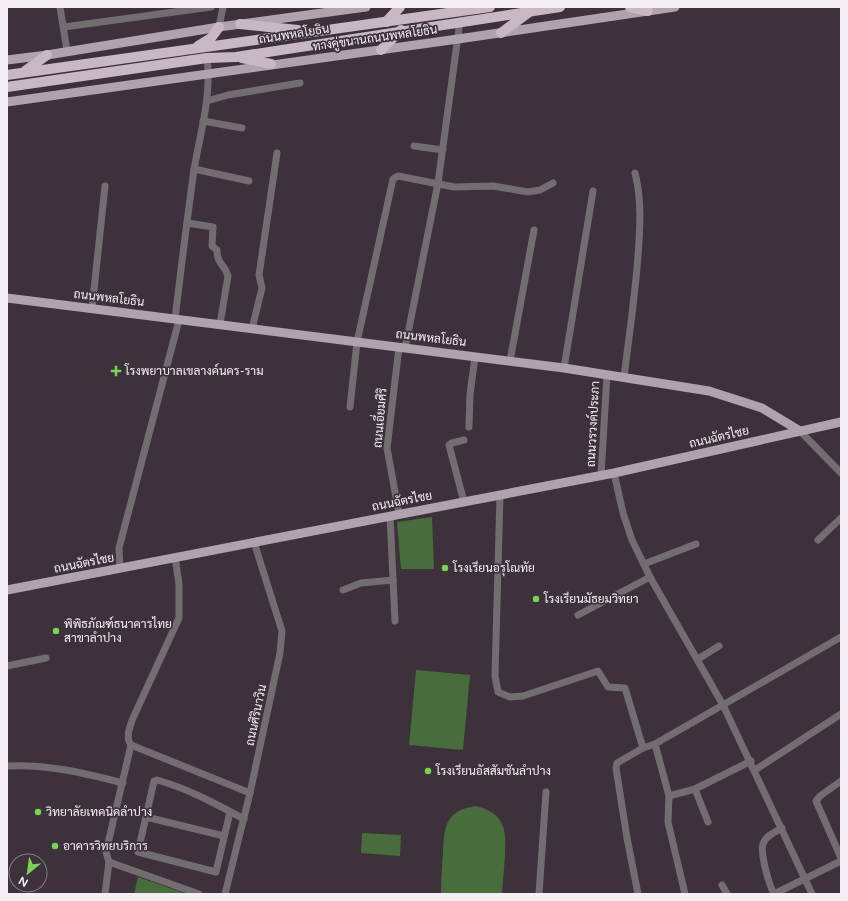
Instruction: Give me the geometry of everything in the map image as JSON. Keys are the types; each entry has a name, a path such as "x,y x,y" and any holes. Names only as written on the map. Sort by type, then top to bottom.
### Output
{"highway":[{"path":"386,22 400,7"},
{"name":"ถนนพหลโยธิน","path":"10,87 207,58 236,57 402,30 490,7"},
{"name":"ถนนพหลโยธิน","path":"7,75 386,22 529,11 560,7"},
{"path":"630,7 648,11"},
{"path":"505,33 529,11"},
{"path":"240,24 312,32"},
{"path":"194,48 211,38 219,27"},
{"path":"380,50 402,30"},
{"path":"24,73 47,55"},
{"path":"236,57 271,64"}],"main road":[{"path":"7,60 47,55 219,27 366,7"},
{"name":"ทางคู่ขนานถนนพหลโยธิน","path":"7,102 271,64 505,33 674,7"},
{"name":"ถนนพหลโยธิน","path":"7,298 564,368 709,391 749,402 784,420 800,431"},
{"path":"800,431 841,422"},
{"name":"ถนนฉัตรไชย","path":"7,590 614,473 800,431"}],"street":[{"path":"60,7 67,51"},
{"path":"64,27 211,7"},
{"path":"219,27 223,7"},
{"name":"ถนนเอี่ยมศิริ","path":"395,621 394,515 386,448 402,348 438,183 460,16"},
{"path":"120,568 119,548 177,319 194,169 207,101 209,73 207,58"},
{"path":"207,101 228,95 300,83"},
{"path":"203,121 242,128"},
{"path":"414,146 443,150"},
{"path":"252,329 262,288 258,275 277,153"},
{"path":"194,169 249,182"},
{"path":"624,377 636,283 639,238 639,196 635,173"},
{"path":"350,408 357,342 393,179 398,176 454,187 504,187 528,192 540,190 553,183"},
{"path":"92,309 105,186"},
{"path":"564,368 593,191"},
{"path":"187,223 213,227 212,246 217,250 218,261 227,271 228,276 220,324"},
{"path":"510,361 534,230"},
{"path":"469,427 470,394 475,357"},
{"name":"ถนนวรวงค์ประภา","path":"601,475 607,375"},
{"path":"800,431 841,473"},
{"path":"464,440 449,445 464,502"},
{"path":"614,473 623,513 632,540 650,577 723,705 751,761 812,894"},
{"path":"500,495 495,676 498,692 510,697 522,696 598,671 608,687 625,688 643,748"},
{"path":"818,540 841,518"},
{"name":"ถนนศิรินาวิน","path":"225,894 244,820 280,653 282,630 254,542"},
{"path":"644,564 696,544"},
{"path":"175,557 179,584 179,618 133,718 128,740 131,745 250,792"},
{"path":"578,615 650,577"},
{"path":"343,590 361,583 394,580"},
{"path":"638,894 627,838 616,768 617,763 643,748 655,744 841,637"},
{"path":"698,659 719,646"},
{"path":"7,666 46,658"},
{"path":"755,770 841,714"},
{"path":"655,744 669,796 668,822 685,894"},
{"path":"105,894 109,862 106,852 131,745"},
{"path":"669,796 695,789 751,761"},
{"path":"7,766 34,765 79,772 123,783"},
{"path":"230,812 216,872 138,852 154,781 156,780 184,788 230,812 244,820"},
{"path":"841,782 820,796 816,801 841,858"},
{"path":"695,789 708,822"},
{"path":"539,894 546,792"},
{"path":"146,817 224,836"},
{"path":"782,828 767,838 762,846 767,878 774,894 841,861"},
{"path":"109,862 199,894"},
{"path":"722,885 727,894"}],"green space":[{"path":"432,517 434,569 401,569 397,522"},
{"path":"416,670 470,675 463,750 409,745"},
{"path":"476,806 486,809 499,818 504,830 505,856 502,894 441,894 443,843 446,827 458,811"},
{"path":"362,833 401,835 400,856 361,853"},
{"path":"138,877 187,894 134,894"}],"place":[{"name":"โรงพยาบาลเขลางค์นคร-ราม","path":"116,371"},
{"name":"โรงเรียนอรุโณทัย","path":"445,568"},
{"name":"โรงเรียนมัธยมวิทยา","path":"536,599"},
{"name":"พิพิธภัณฑ์ธนาคารไทย สาขาลำปาง","path":"56,631"},
{"name":"โรงเรียนอัสสัมชันลำปาง","path":"428,771"},
{"name":"วิทยาลัยเทคนิคลำปาง","path":"38,812"},
{"name":"อาคารวิทยบริการ","path":"55,846"}]}
